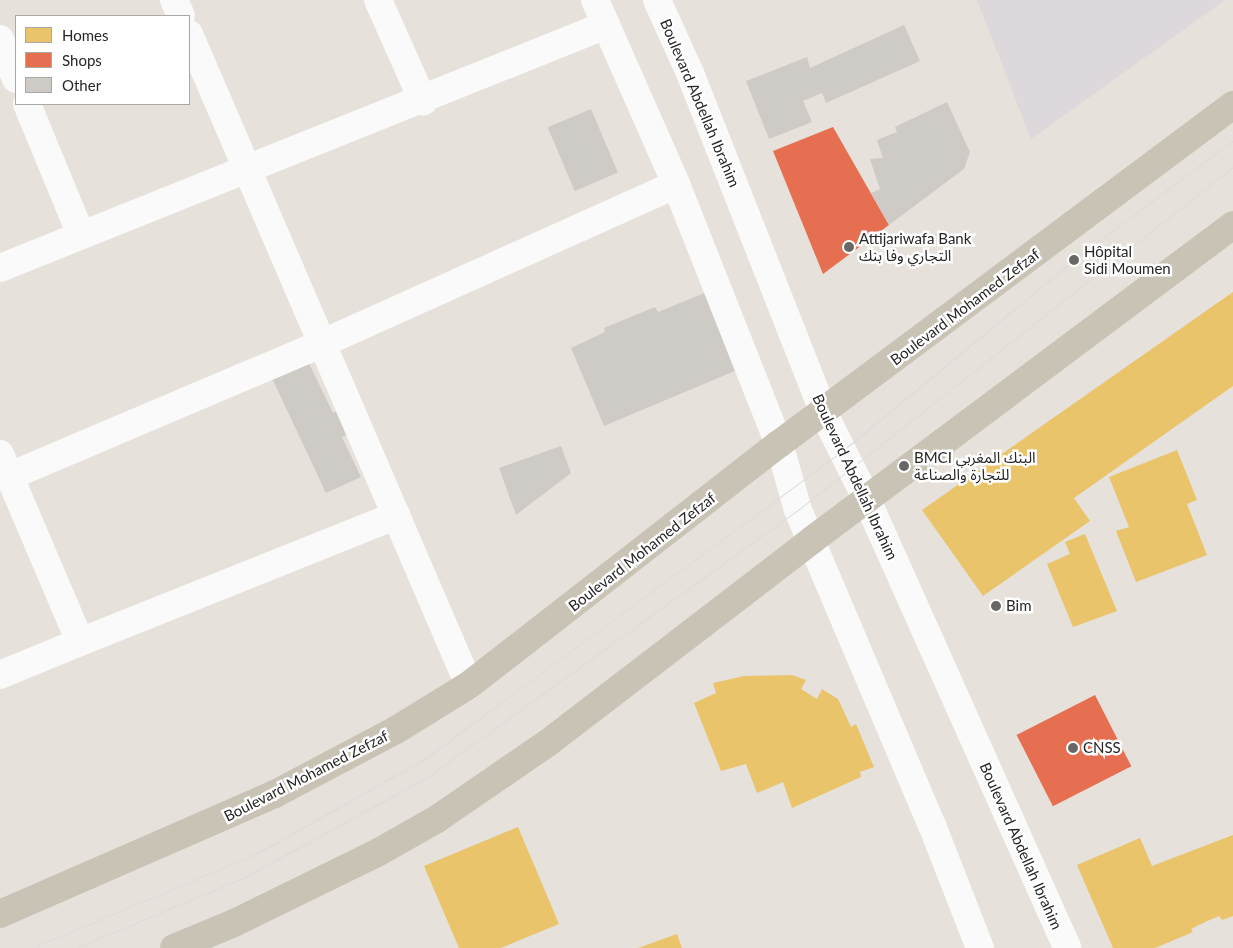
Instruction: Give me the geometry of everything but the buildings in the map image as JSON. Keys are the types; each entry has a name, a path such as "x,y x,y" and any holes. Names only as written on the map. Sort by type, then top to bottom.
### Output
{"main road":[{"name":"Boulevard Mohamed Zefzaf","path":"0,914 275,794 396,730 469,685 779,444 824,414 1233,105"},
{"path":"174,948 232,924 377,854 436,819 549,742 812,540 1233,225"}],"street":[{"path":"174,0 181,15"},
{"path":"378,0 423,101"},
{"path":"595,0 676,184 779,444 790,490 932,825 980,948"},
{"name":"Boulevard Abdellah Ibrahim","path":"657,0 690,73 824,414 867,500 1067,948"},
{"path":"0,268 423,101 606,25"},
{"path":"190,36 469,685"},
{"path":"0,39 15,76"},
{"path":"27,105 81,235"},
{"path":"80,642 5,465 323,343 676,184"},
{"path":"0,675 397,516"}],"shaded area":[{"path":"977,0 1225,0 1031,139"}],"tram line":[{"path":"32,948 256,854 423,760 841,452 1074,260 1233,140"},
{"path":"76,948 247,876 426,778 798,510 1233,167"}],"place":[{"name":"Attijariwafa Bank التجاري وفا بنك","path":"849,247"},
{"name":"Hôpital Sidi Moumen","path":"1074,260"},
{"name":"BMCI البنك المغربي للتجارة والصناعة","path":"904,466"},
{"name":"Bim","path":"996,606"},
{"name":"CNSS","path":"1073,748"}]}
